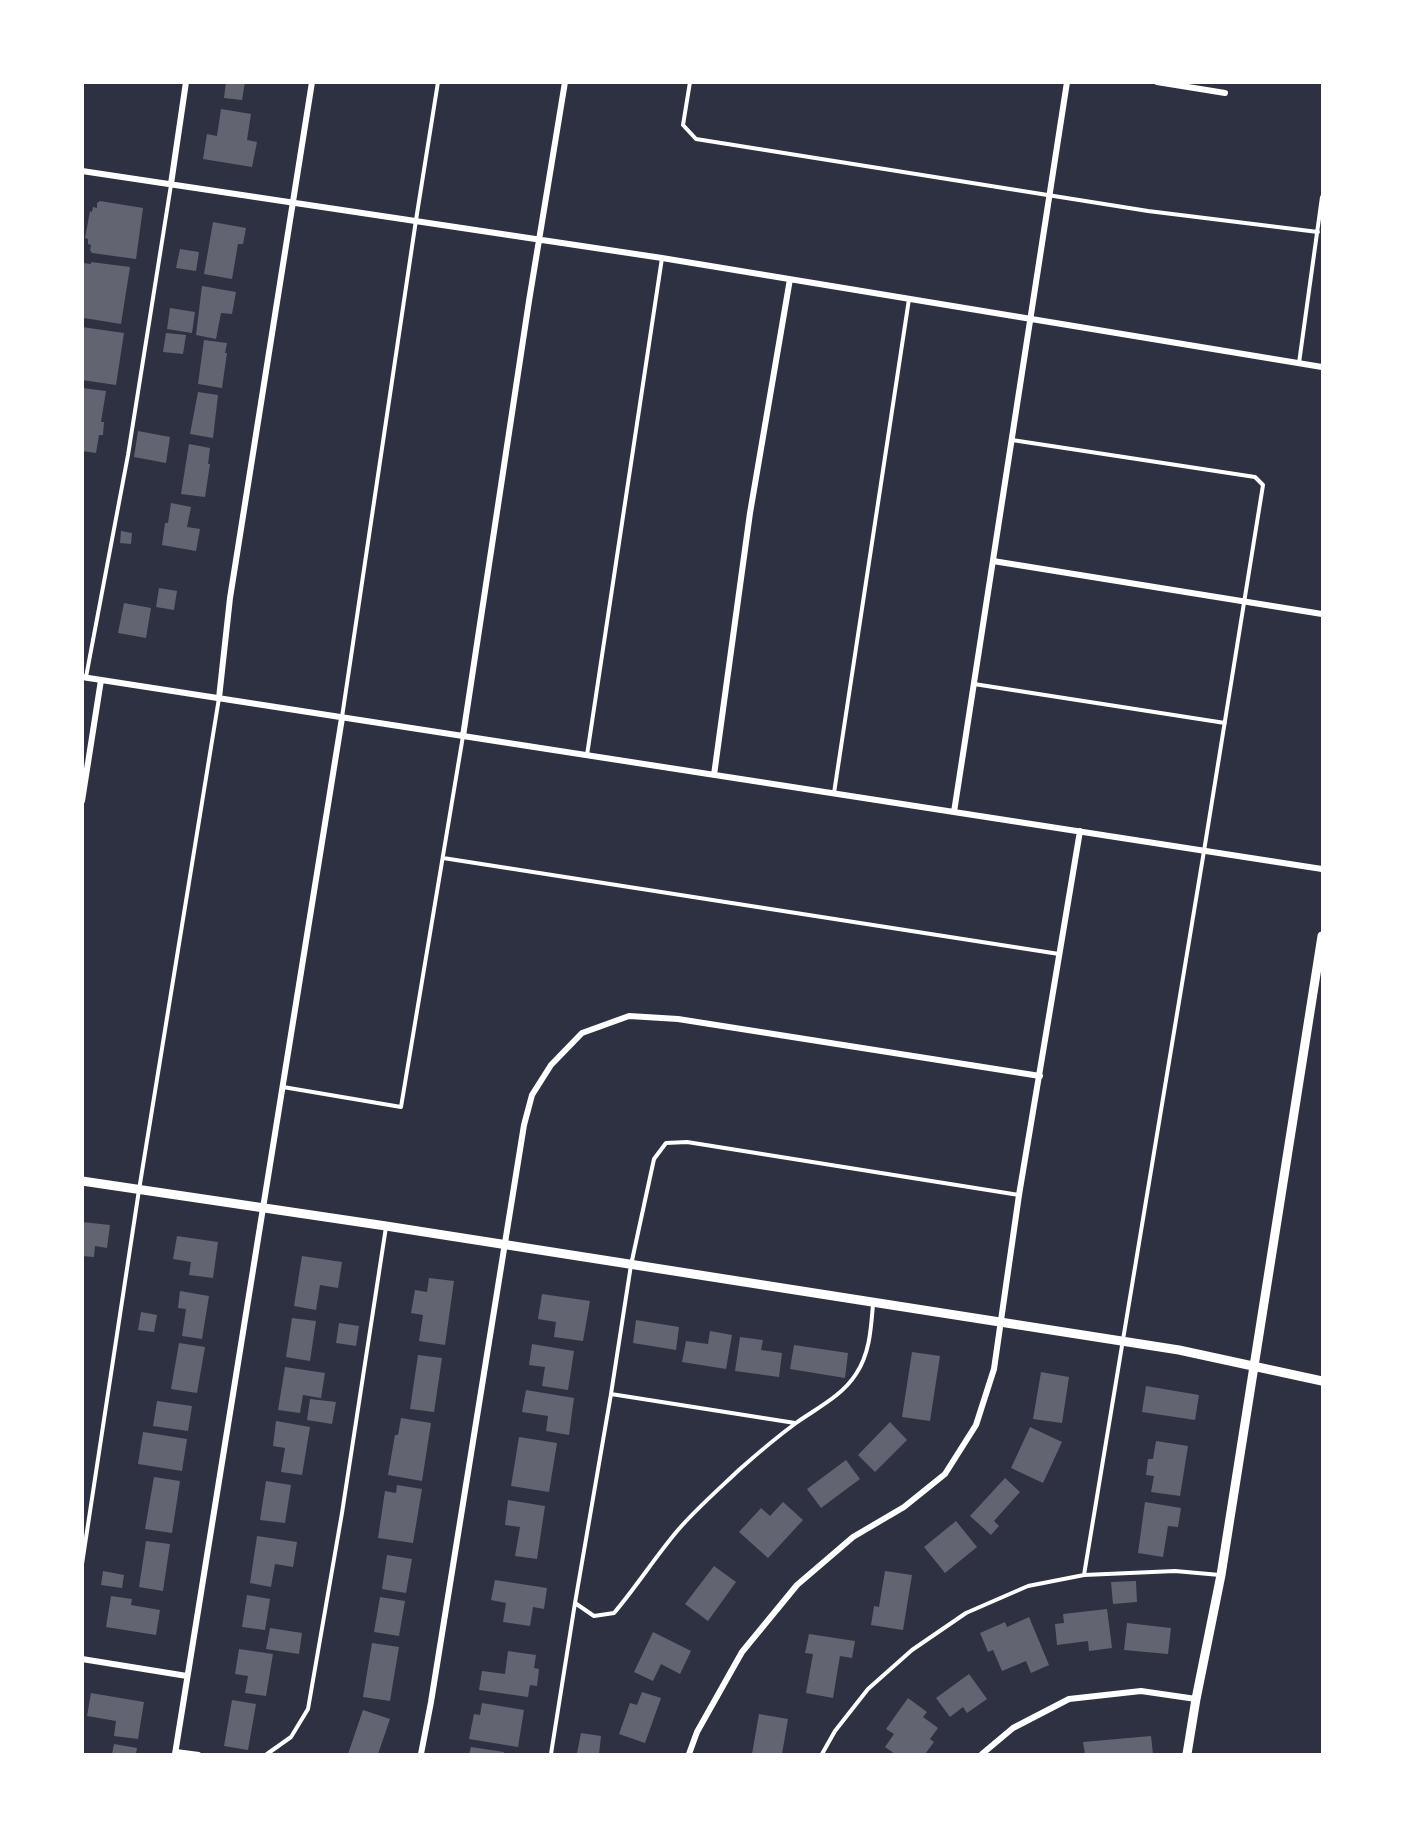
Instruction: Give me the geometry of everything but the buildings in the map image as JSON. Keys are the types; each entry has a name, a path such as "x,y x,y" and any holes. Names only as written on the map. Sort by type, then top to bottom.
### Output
{"street":[{"path":"171,184 186,82"},
{"path":"219,698 230,597 312,82"},
{"path":"463,736 564,82"},
{"path":"954,812 1067,82"},
{"path":"1157,82 1225,93"},
{"path":"82,171 662,258 1323,367"},
{"path":"714,775 750,513 790,279"},
{"path":"993,561 1323,614"},
{"path":"84,678 1323,869"},
{"path":"82,801 101,680"},
{"path":"176,1753 342,718"},
{"path":"689,1755 697,1732 742,1652 797,1585 853,1537 904,1507 945,1474 976,1425 994,1369 1019,1195 1080,831"},
{"path":"1187,1755 1221,1575 1320,971 1323,936"},
{"path":"421,1755 430,1713 524,1125 532,1095 551,1065 582,1033 629,1016 678,1019 1040,1076"},
{"path":"82,1181 386,1226 1179,1350 1323,1381"},
{"path":"82,1659 187,1676"},
{"path":"982,1755 1013,1728 1069,1699 1141,1691 1196,1699"}],"lane":[{"path":"342,718 438,82"},
{"path":"690,82 683,125 696,140 1148,211 1318,232"},
{"path":"84,678 128,455 171,184"},
{"path":"1299,363 1323,197"},
{"path":"587,755 662,258"},
{"path":"834,793 909,298"},
{"path":"1011,440 1255,477 1263,485 1084,1575"},
{"path":"974,684 1225,723"},
{"path":"82,1564 219,698"},
{"path":"283,1087 401,1107 463,736"},
{"path":"443,858 1060,954"},
{"path":"551,1755 631,1265 654,1159 666,1143 687,1142 1019,1195"},
{"path":"267,1755 291,1737 308,1709 342,1513 386,1226"},
{"path":"575,1603 594,1616 614,1613 678,1530 703,1504 742,1467 796,1423 838,1395 856,1375 866,1357 873,1303"},
{"path":"611,1394 796,1423"},
{"path":"822,1755 835,1731 868,1689 912,1650 966,1613 1028,1586 1084,1575 1175,1571 1221,1575"},
{"path":"176,1753 199,1755"}]}
